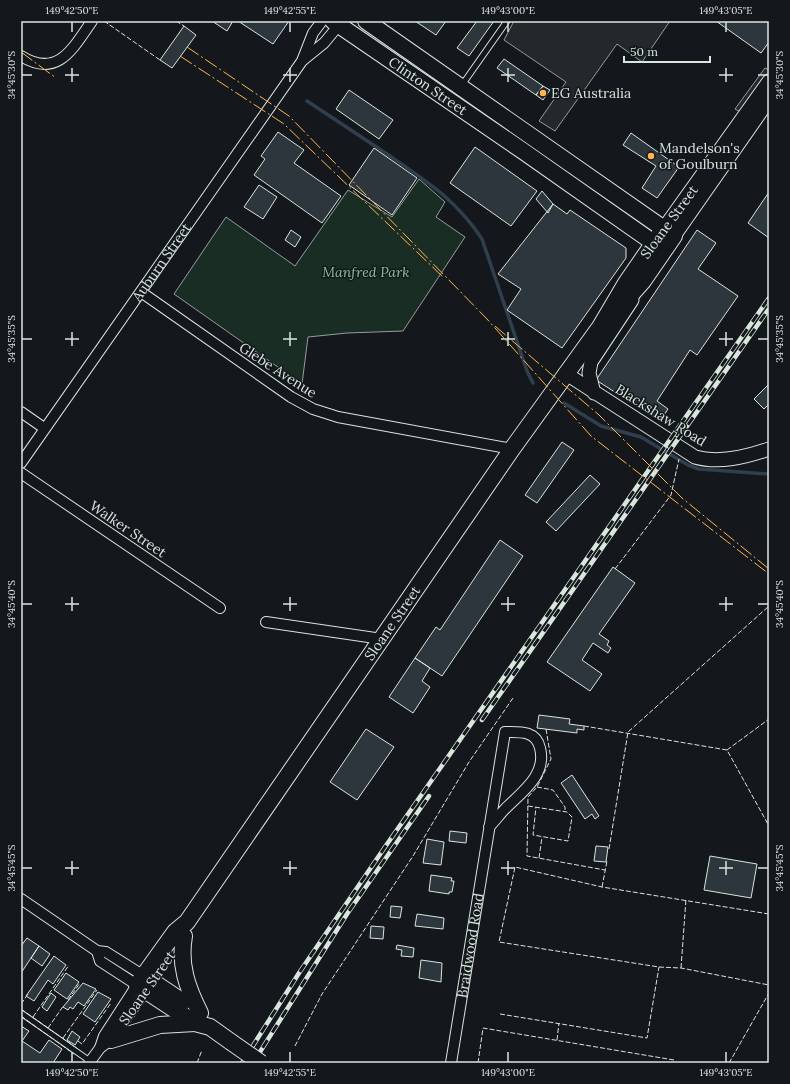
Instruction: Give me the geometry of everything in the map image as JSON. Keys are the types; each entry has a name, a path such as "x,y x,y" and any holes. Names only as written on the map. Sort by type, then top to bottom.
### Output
{"main road":[{"name":"Clinton Street","path":"366,21 669,232"},
{"name":"Clinton Street","path":"338,22 658,246"},
{"path":"524,151 533,137"},
{"name":"Sloane Street","path":"144,983 186,929 512,449 669,232"},
{"name":"Sloane Street","path":"600,327 643,281 658,246"},
{"path":"186,929 182,956 183,973 189,992 202,1021"},
{"path":"144,983 202,1021 261,1063"},
{"path":"105,1044 160,1025 202,1021"}],"street":[{"path":"21,56 39,64 54,63 69,53 92,21"},
{"name":"Auburn Street","path":"21,463 44,428 302,61 313,33 322,21"},
{"name":"Auburn Street","path":"302,61 324,43 338,22"},
{"name":"Sloane Street","path":"669,232 769,81"},
{"name":"Sloane Street","path":"669,232 769,100"},
{"path":"594,392 589,374 591,362 643,281"},
{"name":"Glebe Avenue","path":"141,292 266,380 313,409 338,417 512,449"},
{"name":"Blackshaw Road","path":"565,374 695,458 712,460 726,459 751,455 769,449"},
{"path":"21,412 44,428"},
{"name":"Walker Street","path":"21,473 220,608"},
{"path":"266,622 382,639"},
{"name":"Braidwood Road","path":"451,1063 489,827 505,732 524,732 532,735 540,746 541,753 539,769 529,786 489,827"},
{"path":"21,900 97,951 106,952 144,983"},
{"name":"Sloane Street","path":"89,1062 105,1044 144,983"}],"lane":[{"path":"461,86 507,21"},
{"path":"21,1013 89,1062"}],"green space":[{"name":"Manfred Park","path":"419,179 445,202 436,217 465,237 403,331 347,333 308,337 302,384 174,294 226,217 295,266 348,190 392,217"}],"shaded area":[{"path":"514,21 670,21 642,62 617,44 555,131 539,121 566,82 504,40"},
{"path":"765,68 769,70 769,75 742,113 735,109"}],"building":[{"path":"212,21 233,21 227,31"},
{"path":"238,21 289,21 273,44"},
{"path":"415,21 446,21 436,35"},
{"path":"477,21 494,21 469,56 457,48"},
{"path":"716,21 769,21 769,42 761,53"},
{"path":"184,26 196,35 172,68 160,60"},
{"path":"504,59 543,86 536,95 497,68"},
{"name":"EG Australia","path":"543,86 550,90 543,100 536,95"},
{"path":"349,90 393,120 379,139 336,109"},
{"path":"278,132 304,150 294,163 341,196 322,223 254,175 265,159 261,156"},
{"name":"Mandelson's of Goulburn","path":"631,133 679,167 657,198 642,188 656,166 623,145"},
{"path":"475,147 537,191 511,226 450,183"},
{"path":"374,148 417,178 392,215 349,185"},
{"path":"259,185 277,197 263,219 244,207"},
{"path":"542,191 553,204 548,213 536,199"},
{"path":"769,192 769,238 748,223"},
{"path":"553,204 567,214 570,210 626,248 626,258 562,348 507,310 521,289 498,274"},
{"path":"291,230 301,237 295,247 285,240"},
{"path":"697,230 716,243 698,269 738,296 697,355 690,350 657,401 668,409 660,421 596,380"},
{"path":"769,384 769,404 764,409 754,399"},
{"path":"562,442 574,450 537,503 525,495"},
{"path":"590,475 600,484 556,531 546,522"},
{"path":"500,540 523,556 442,676 415,658 436,627 440,630"},
{"path":"613,567 635,583 599,634 609,641 607,645 611,648 608,653 593,643 582,660 602,674 590,691 547,662"},
{"path":"415,658 430,668 422,681 430,687 413,713 389,697"},
{"path":"539,715 570,719 569,724 584,726 584,730 577,729 577,733 537,728"},
{"path":"366,729 394,747 357,800 330,782"},
{"path":"572,775 599,816 595,819 592,814 585,819 561,783"},
{"path":"450,831 467,833 466,843 449,841"},
{"path":"427,839 444,842 441,865 423,863"},
{"path":"596,846 608,847 606,862 594,861"},
{"path":"710,856 757,864 751,898 704,890"},
{"path":"431,875 452,878 451,881 454,881 452,892 449,892 449,894 429,891"},
{"path":"391,906 402,907 400,918 390,917"},
{"path":"417,914 444,918 443,929 415,926"},
{"path":"371,926 384,927 383,939 370,938"},
{"path":"27,938 39,946 21,973 21,946"},
{"path":"397,945 414,948 413,957 401,956 402,950 396,949"},
{"path":"39,946 50,954 42,966 31,958"},
{"path":"54,956 66,965 53,984 48,980 34,1001 26,996"},
{"path":"421,960 442,963 441,982 419,978"},
{"path":"66,973 79,982 67,999 54,990"},
{"path":"83,983 96,989 84,1006 78,1002 73,1009 70,1007 68,1010 63,1007"},
{"path":"98,992 111,999 95,1022 83,1014"},
{"path":"51,993 56,997 47,1011 42,1007"},
{"path":"21,1026 29,1031 22,1041 40,1053 49,1040 62,1049 53,1063 21,1063"},
{"path":"72,1031 80,1037 75,1045 67,1040"}],"waterway":[{"path":"307,101 438,190 472,225 482,239 527,371 533,383"},
{"path":"564,403 601,426 641,437 688,465 699,469 769,474"}],"railway":[{"path":"242,1063 299,973 385,847 769,298"},
{"path":"482,720 768,310"},
{"path":"253,1063 347,914 429,796"}],"fence":[{"path":"104,21 160,60"},
{"path":"176,21 184,26"},
{"path":"615,569 671,495 679,459"},
{"path":"609,849 628,732 769,606"},
{"path":"295,1046 322,994 413,856 469,762 513,698"},
{"path":"727,750 769,719"},
{"path":"584,726 727,750 769,826"},
{"path":"546,729 551,759 537,787 528,797 527,856 605,870"},
{"path":"537,787 553,790 565,807 565,812"},
{"path":"528,806 567,812 572,817 568,841 533,835 536,807"},
{"path":"539,858 542,837"},
{"path":"602,887 607,861"},
{"path":"769,914 602,887 515,867 499,942 659,967 681,968 769,985"},
{"path":"681,968 686,899"},
{"path":"33,1017 69,965"},
{"path":"500,1014 647,1038 659,967"},
{"path":"68,1000 80,983"},
{"path":"63,1038 97,990"},
{"path":"729,1063 769,993"},
{"path":"21,1004 28,994"},
{"path":"78,1041 82,1044 111,1003"},
{"path":"48,1028 64,1005"},
{"path":"21,1009 78,1049"},
{"path":"21,1016 74,1054"},
{"path":"557,1040 559,1023"},
{"path":"478,1063 483,1028 674,1060 673,1063"},
{"path":"197,1063 202,1050"}],"power":[{"path":"187,47 289,116 487,319 591,436 769,574"},
{"path":"21,52 56,78"},
{"path":"180,56 284,124 444,278"},
{"path":"495,326 599,415 682,498 769,569"}],"place":[{"name":"EG Australia","path":"543,93"},
{"name":"Mandelson's of Goulburn","path":"651,156"}]}
